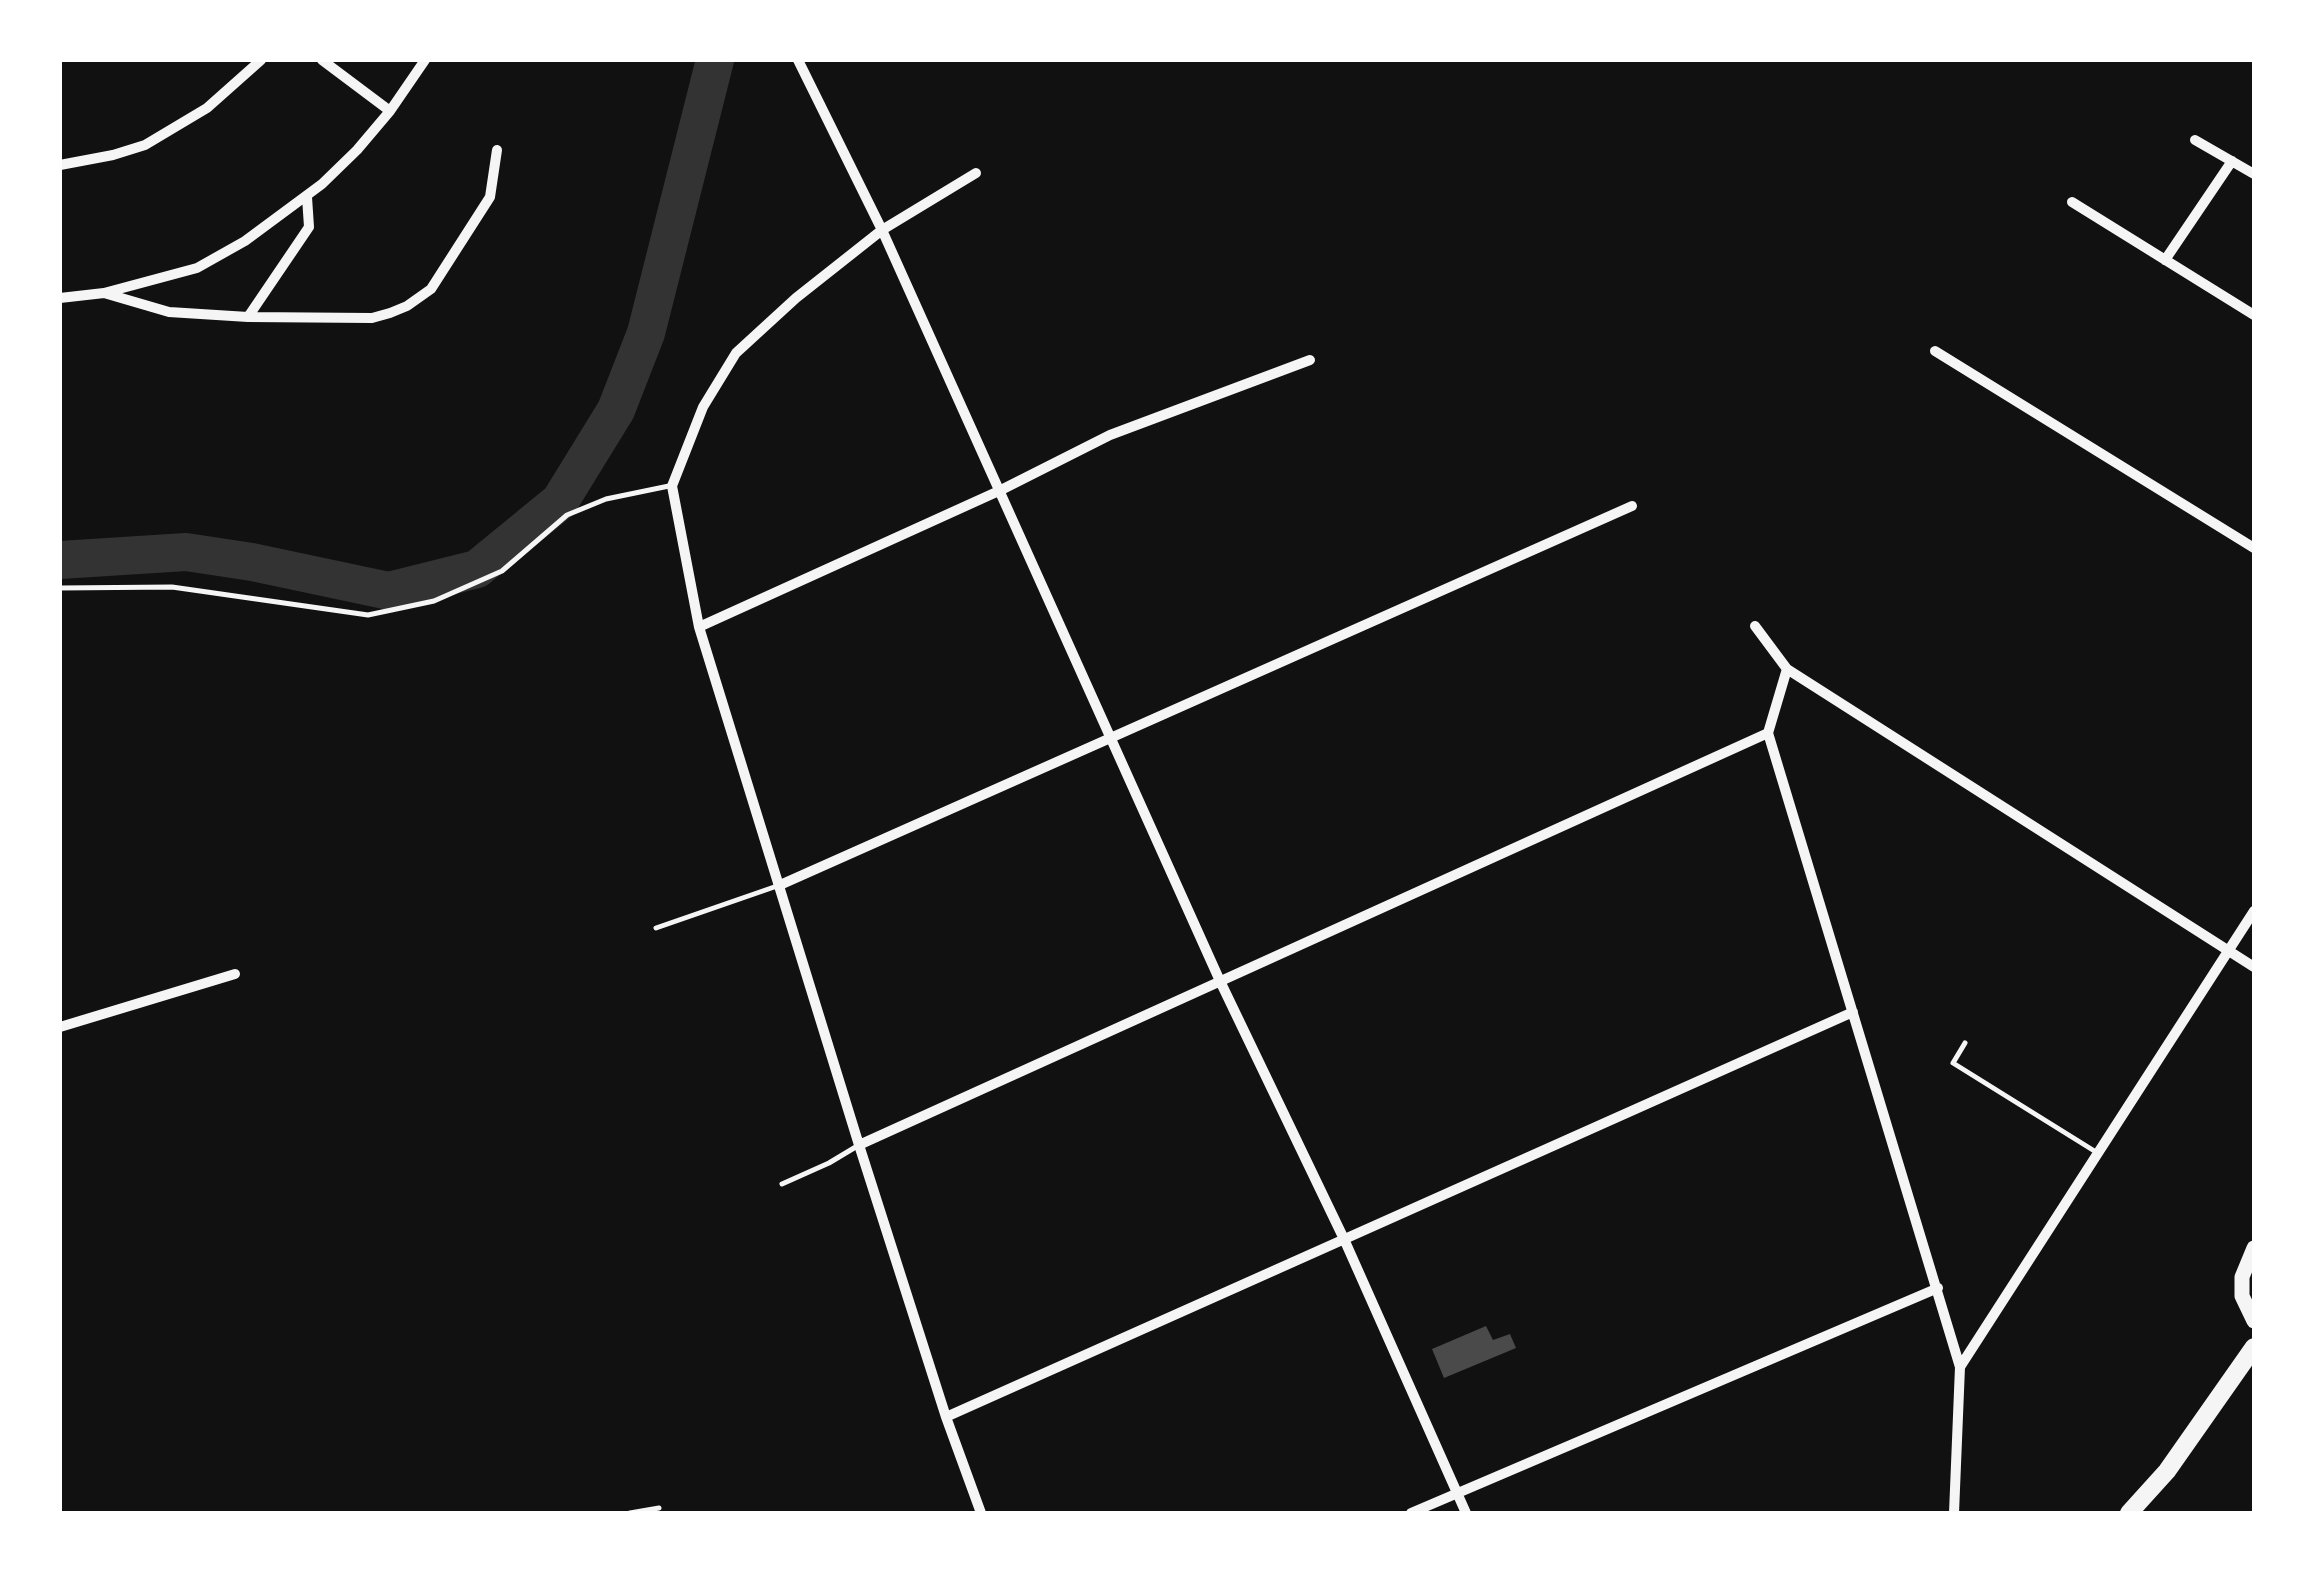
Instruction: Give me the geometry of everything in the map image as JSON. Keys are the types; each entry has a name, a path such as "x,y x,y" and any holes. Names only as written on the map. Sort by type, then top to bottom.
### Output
{"highway":[{"path":"2129,1513 2167,1471 2247,1366 2254,1347"}],"main road":[{"path":"2254,1248 2242,1277 2242,1296 2254,1321"}],"street":[{"path":"60,165 113,156 146,145 207,108 261,60"},
{"path":"322,60 390,111"},
{"path":"60,298 104,292 197,268 245,241 306,197 357,150 425,60"},
{"path":"798,60 882,230 1220,981 1344,1240 1466,1513"},
{"path":"2195,140 2254,174"},
{"path":"104,292 169,312 248,318 372,318 420,298 431,288 490,197 497,150"},
{"path":"2166,260 2232,160"},
{"path":"976,174 882,230 796,298 736,354 703,407 672,486 699,627 859,1145 946,1417 981,1513"},
{"path":"248,318 309,227 306,197"},
{"path":"2072,202 2254,315"},
{"path":"1934,351 2254,548"},
{"path":"699,627 1001,490 1110,434 1310,360"},
{"path":"780,885 1632,506"},
{"path":"1755,626 1787,669 2254,968"},
{"path":"1787,669 1768,733 1960,1367 1954,1513"},
{"path":"859,1145 1768,733"},
{"path":"1960,1367 2254,911"},
{"path":"60,1027 235,974"},
{"path":"946,1417 1853,1012"},
{"path":"1411,1513 1938,1288"}],"lane":[{"path":"60,588 172,587 368,616 434,601 502,572 567,515 606,499 672,486"},
{"path":"656,928 780,885"},
{"path":"1965,1044 1953,1064 2097,1153"},
{"path":"782,1184 859,1145"},
{"path":"630,1513 660,1508"}],"building":[{"path":"1486,1326 1493,1340 1510,1334 1516,1348 1444,1378 1432,1349"}],"waterway":[{"path":"60,560 186,552 389,591 477,569 560,501 616,410 646,333 715,60"}]}
